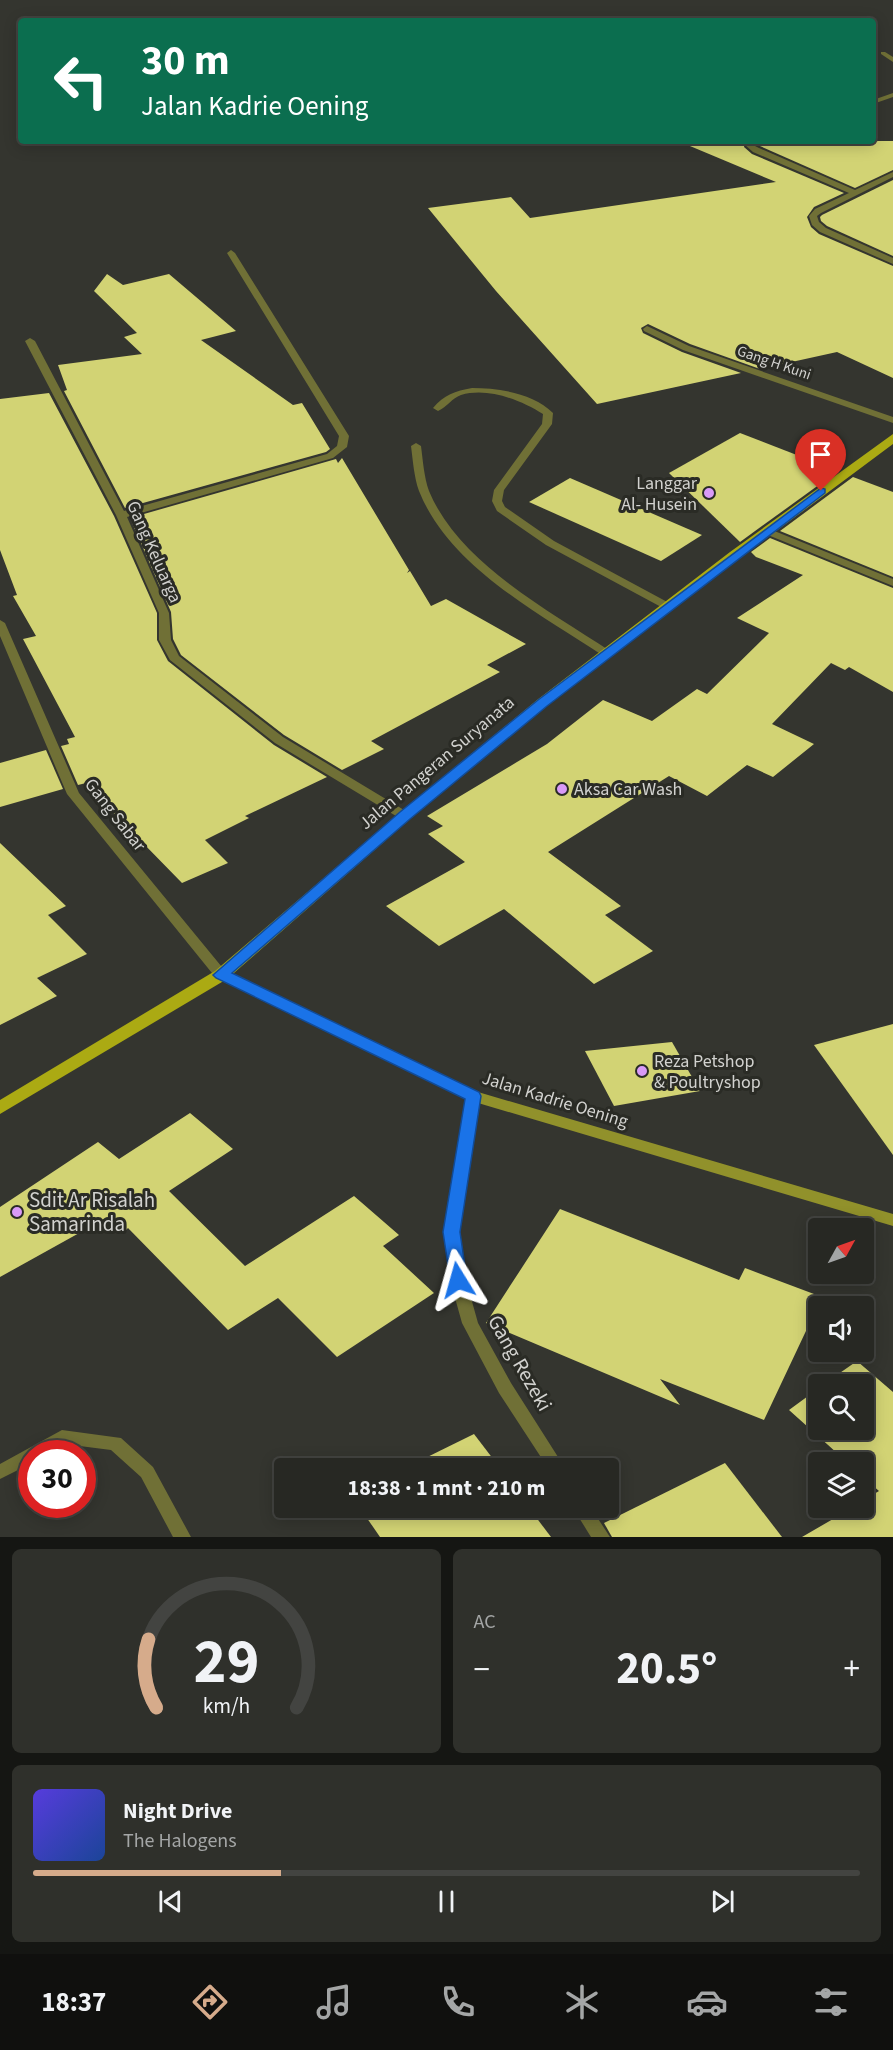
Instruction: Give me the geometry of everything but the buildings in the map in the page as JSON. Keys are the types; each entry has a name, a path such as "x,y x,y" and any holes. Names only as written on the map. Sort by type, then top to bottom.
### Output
{"main road":[{"name":"Jalan Pangeran Suryanata","path":"0,1108 221,975 405,816 606,653 893,438"},
{"name":"Jalan Kadrie Oening","path":"221,975 473,1096 893,1220"}],"street":[{"path":"883,53 893,60"},
{"path":"876,101 893,95"},
{"path":"750,144 756,150 856,193"},
{"path":"893,174 818,211 813,216 813,220 823,230 893,261"},
{"path":"121,515 330,456 342,447 344,436 231,253"},
{"name":"Gang H Kuni","path":"647,329 686,348 893,420"},
{"name":"Gang Keluarga","path":"30,340 121,515 165,612 165,640 174,658 279,740 405,816"},
{"path":"438,408 448,398 472,392 519,398 548,413 547,424 499,490 497,501 501,509 550,543 667,606"},
{"path":"417,446 425,495 448,533 501,582 606,653"},
{"path":"767,531 893,583"},
{"name":"Gang Sabar","path":"0,623 73,794 221,975"},
{"name":"Gang Rezeki","path":"473,1096 451,1232 458,1280 470,1323 505,1388 550,1458"},
{"path":"57,1440 62,1437 88,1440"},
{"path":"96,1441 115,1443 147,1472 182,1537"},
{"path":"0,1472 18,1462"},
{"path":"589,1518 601,1537"}],"place":[{"name":"Langgar Al- Husein","path":"709,493"},
{"name":"Aksa Car Wash","path":"562,789"},
{"name":"Reza Petshop & Poultryshop","path":"642,1071"},
{"name":"Sdit Ar Risalah Samarinda","path":"17,1212"}],"route":[{"path":"458,1280 451,1232 473,1096 221,975 405,816 543,703 821,491"}]}
